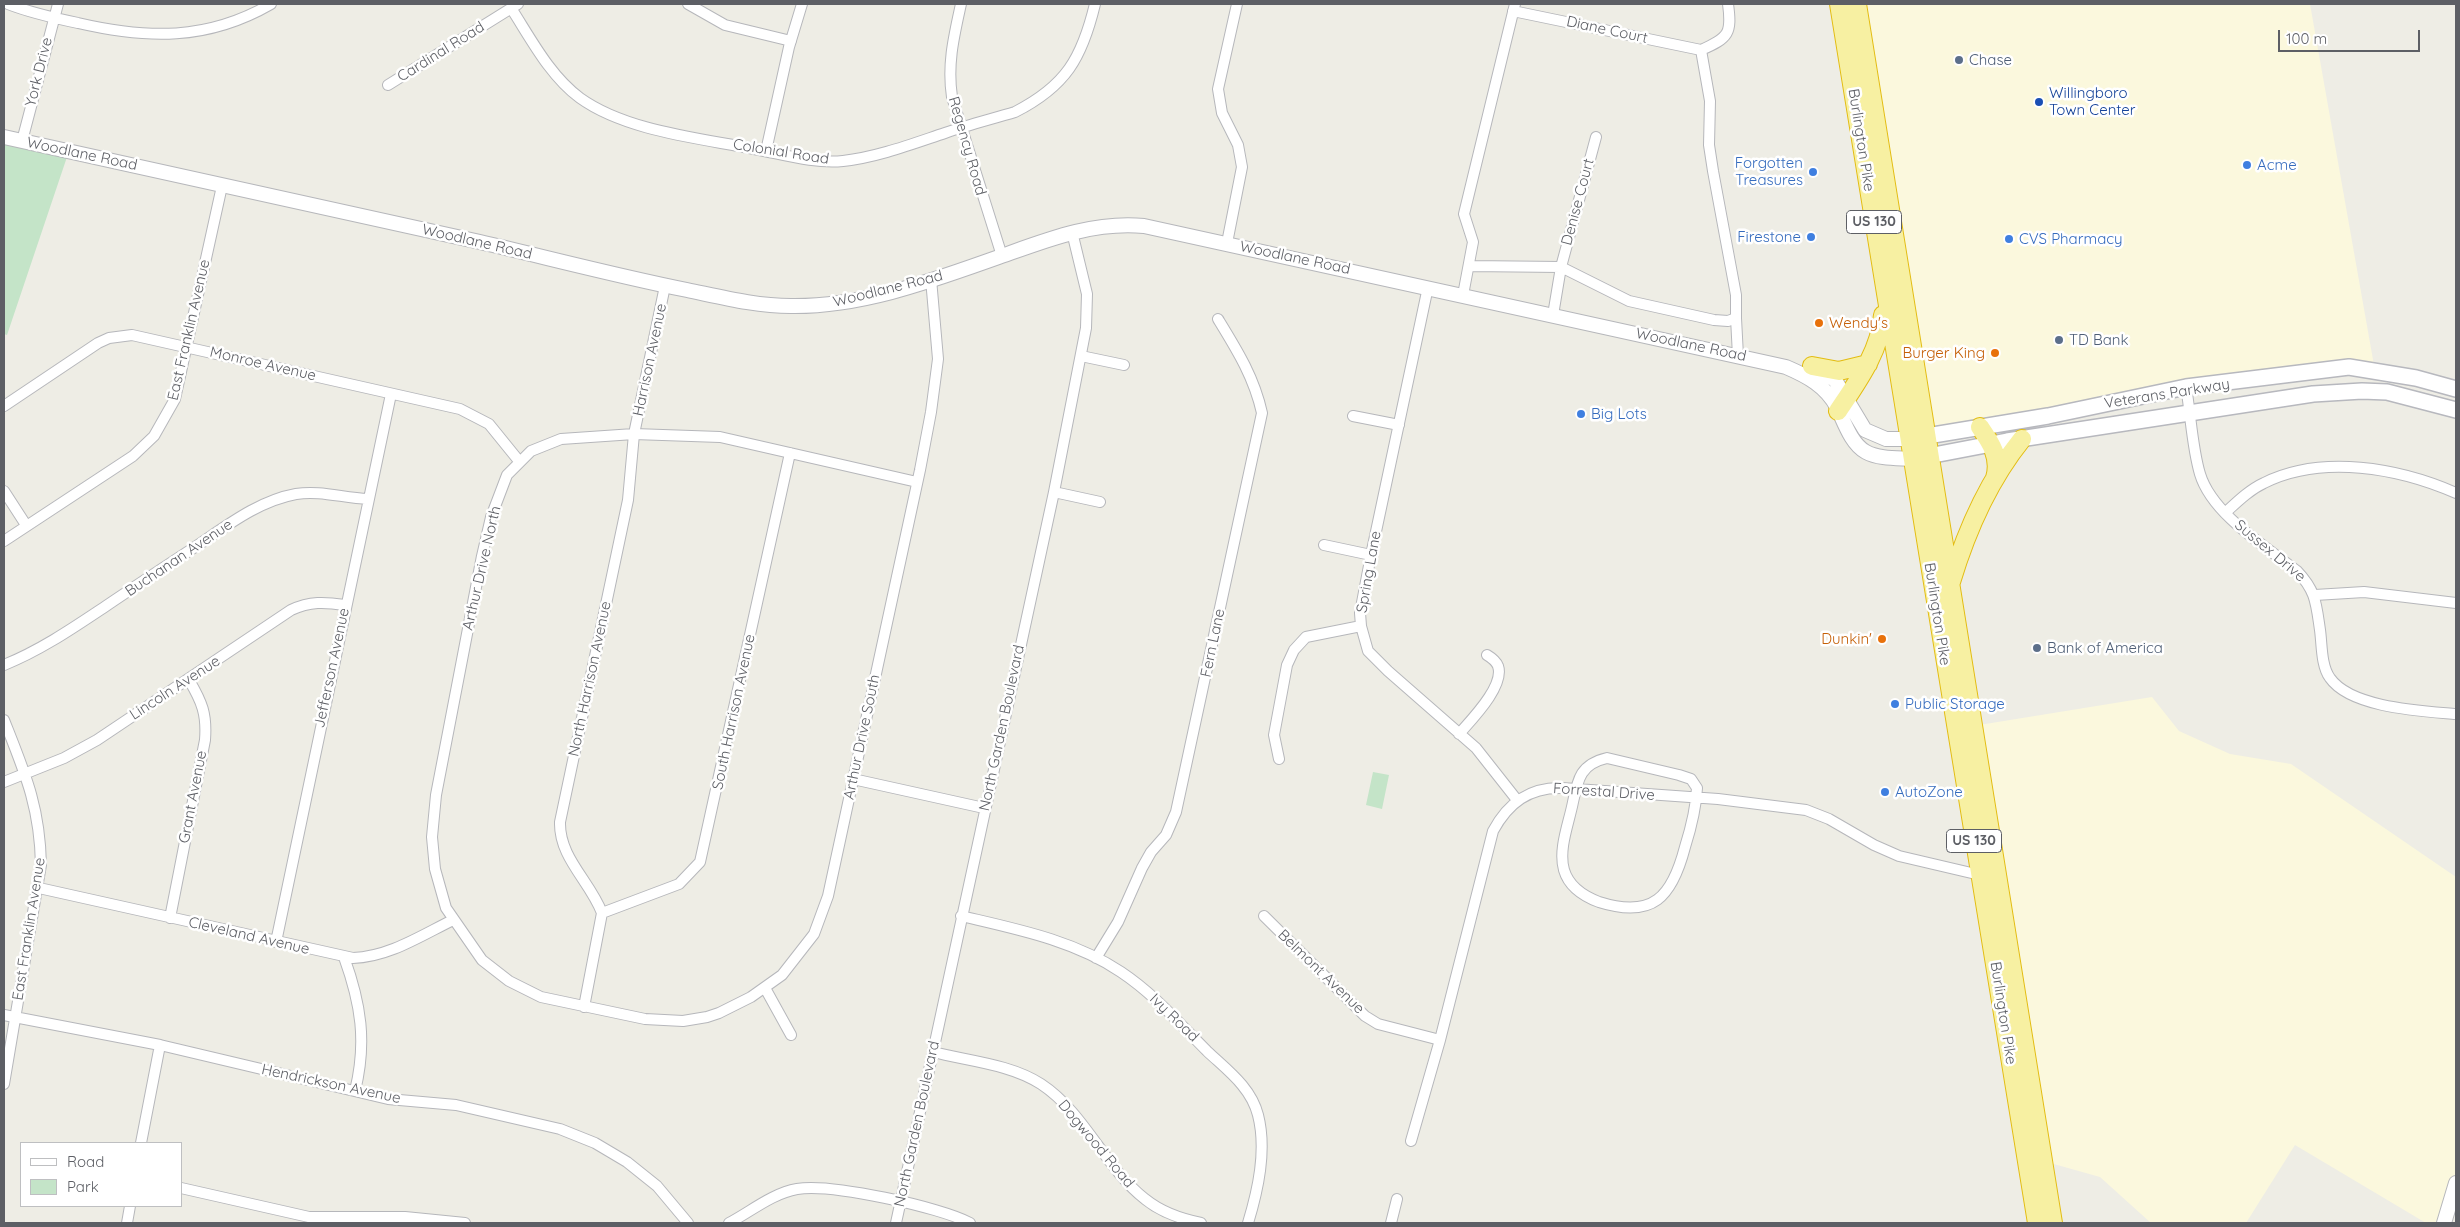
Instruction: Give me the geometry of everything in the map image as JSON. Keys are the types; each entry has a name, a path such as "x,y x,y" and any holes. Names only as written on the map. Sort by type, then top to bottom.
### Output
{"highway":[{"name":"Burlington Pike","path":"1839,4 1908,439 2037,1223"},
{"name":"Burlington Pike","path":"1858,4 2053,1223"},
{"path":"1842,405 1868,364 1879,341 1884,289"},
{"path":"1812,366 1839,371 1868,364"},
{"path":"1980,427 1992,444 1997,467 1993,484"},
{"path":"1950,587 1963,544 1993,484 2011,453 2022,439"}],"main road":[{"name":"Veterans Parkway","path":"1908,439 2186,387 2349,367 2416,378 2456,389"},
{"name":"Veterans Parkway","path":"1912,459 2022,439 2289,397 2362,391 2386,392 2456,410"}],"street":[{"path":"8,4 53,18 123,33 174,34 214,28 242,19 271,4"},
{"name":"York Drive","path":"22,141 58,4"},
{"path":"688,4 730,27 791,41"},
{"path":"766,151 791,41 802,4"},
{"name":"Regency Road","path":"960,4 950,51 952,97 960,128 1002,256"},
{"name":"Colonial Road","path":"515,6 558,76 572,91 599,110 643,126 766,151 817,160 841,161 887,152 1015,112 1046,94 1062,80 1074,64 1083,44 1095,4"},
{"path":"1227,243 1242,167 1238,145 1222,113 1218,89 1237,4"},
{"path":"1728,4 1731,26 1724,39 1701,50 1710,101 1712,171 1736,295 1738,356"},
{"name":"Cardinal Road","path":"388,85 515,6"},
{"path":"1463,295 1473,242 1464,214 1514,7"},
{"name":"Diane Court","path":"1514,7 1701,50"},
{"name":"Woodlane Road","path":"4,137 479,242 666,286 767,304 806,306 864,299 1072,232 1125,224 1162,229 1769,363 1802,374 1816,382 1842,405 1865,430 1886,439 1908,439"},
{"name":"Denise Court","path":"1553,315 1561,268 1596,137"},
{"name":"East Franklin Avenue","path":"4,541 133,456 154,436 175,399 222,186"},
{"name":"North Garden Boulevard","path":"896,1223 984,808 1054,492 1086,328 1087,294 1072,232"},
{"path":"1469,266 1561,268 1629,301 1714,320 1728,321 1736,318"},
{"name":"Arthur Drive South","path":"584,1007 632,1018 683,1021 719,1013 765,988 782,975 791,966 820,922 828,896 931,412 938,359 930,279"},
{"name":"Harrison Avenue","path":"634,434 666,286"},
{"name":"Spring Lane","path":"1428,288 1371,555 1360,614 1361,626 1368,651 1476,748 1516,800"},
{"name":"Fern Lane","path":"1096,958 1118,922 1142,868 1151,852 1166,835 1176,812 1262,413 1258,393 1245,363 1218,319"},
{"name":"Monroe Avenue","path":"4,406 86,350 109,338 137,336 185,349 221,354 460,409 480,418 497,433 519,461"},
{"path":"1081,356 1124,365"},
{"name":"Woodlane Road","path":"1769,363 1812,366 1835,380 1849,433 1866,452 1880,456 1912,459"},
{"name":"Sussex Drive","path":"2186,387 2200,475 2212,499 2225,513 2297,571 2314,594 2323,660 2329,678 2343,691 2360,699 2456,714"},
{"name":"Jefferson Avenue","path":"276,942 345,605 391,394"},
{"path":"1353,416 1399,425"},
{"name":"Arthur Drive North","path":"584,1007 541,997 509,981 482,960 453,920 440,890 433,856 432,837 436,795 488,530 507,475 531,451 561,439 634,434 720,437 917,482"},
{"name":"North Harrison Avenue","path":"602,913 568,855 560,834 560,822 628,500 634,434"},
{"name":"South Harrison Avenue","path":"602,913 679,884 700,862 790,453"},
{"path":"2225,513 2245,495 2264,483 2300,472 2330,468 2381,470 2433,483 2456,493"},
{"path":"4,491 26,525"},
{"path":"1054,492 1100,502"},
{"name":"Buchanan Avenue","path":"4,665 68,632 219,531 263,505 286,496 309,493 330,493 368,499"},
{"path":"1324,545 1371,555"},
{"path":"2314,594 2364,592 2456,603"},
{"name":"Lincoln Avenue","path":"4,782 64,758 97,740 291,610 306,603 322,602 345,605"},
{"path":"1279,759 1274,735 1287,665 1294,650 1306,637 1361,626"},
{"path":"1459,734 1491,694 1499,676 1499,668 1496,662 1487,655"},
{"name":"Grant Avenue","path":"170,918 199,776 206,729 201,700 189,680"},
{"name":"East Franklin Avenue","path":"4,720 36,805 41,836 39,888 4,1084"},
{"path":"1607,758 1691,779 1697,788 1697,798 1681,863 1669,890 1662,898 1645,907 1624,908 1585,896 1577,890 1566,876 1562,858 1575,790 1586,767 1592,762 1607,758"},
{"path":"853,779 984,808"},
{"name":"Forrestal Drive","path":"1411,1141 1440,1040 1486,850 1500,818 1516,800 1541,789 1575,790 1697,798 1806,810 1829,819 1899,856 1980,875"},
{"name":"Cleveland Avenue","path":"39,888 344,958 362,958 380,954 453,920"},
{"path":"584,1007 602,913"},
{"name":"Ivy Road","path":"961,916 1047,938 1096,958 1122,972 1159,1003 1235,1076 1249,1094 1258,1114 1262,1142 1260,1171 1248,1223"},
{"name":"Belmont Avenue","path":"1264,916 1365,1016 1378,1024 1440,1040"},
{"path":"344,958 354,984 362,1037 362,1063 355,1091"},
{"path":"765,988 791,1035"},
{"name":"Hendrickson Avenue","path":"4,1016 160,1046 388,1098 456,1105 560,1129 595,1143 627,1162 657,1186 688,1223"},
{"path":"141,1142 160,1046"},
{"name":"Dogwood Road","path":"933,1052 1016,1072 1042,1084 1069,1108 1144,1199 1164,1211 1201,1223"},
{"path":"2444,1223 2456,1183"},
{"path":"182,1188 309,1217 465,1223"},
{"path":"729,1223 762,1203 796,1189 832,1190 900,1202 953,1216 970,1223"},
{"path":"1391,1223 1397,1199"},
{"path":"127,1223 130,1207"}],"shaded area":[{"path":"1857,4 2310,4 2375,371 2349,367 1926,436"},
{"path":"2152,697 2179,731 2230,754 2291,764 2456,877 2456,1183 2444,1223 2426,1223 2295,1145 2246,1223 2151,1223 2100,1177 2043,1161 1973,726"}],"green space":[{"path":"4,137 69,151 7,335 4,334"},
{"path":"1373,772 1389,775 1382,809 1366,805"}],"place":[{"name":"Chase","path":"1959,60"},
{"name":"Willingboro Town Center","path":"2039,102"},
{"name":"Acme","path":"2247,165"},
{"name":"Forgotten Treasures","path":"1813,172"},
{"name":"Firestone","path":"1811,237"},
{"name":"CVS Pharmacy","path":"2009,239"},
{"name":"Wendy's","path":"1819,323"},
{"name":"TD Bank","path":"2059,340"},
{"name":"Burger King","path":"1995,353"},
{"name":"Big Lots","path":"1581,414"},
{"name":"Dunkin'","path":"1882,639"},
{"name":"Bank of America","path":"2037,648"},
{"name":"Public Storage","path":"1895,704"},
{"name":"AutoZone","path":"1885,792"}]}
